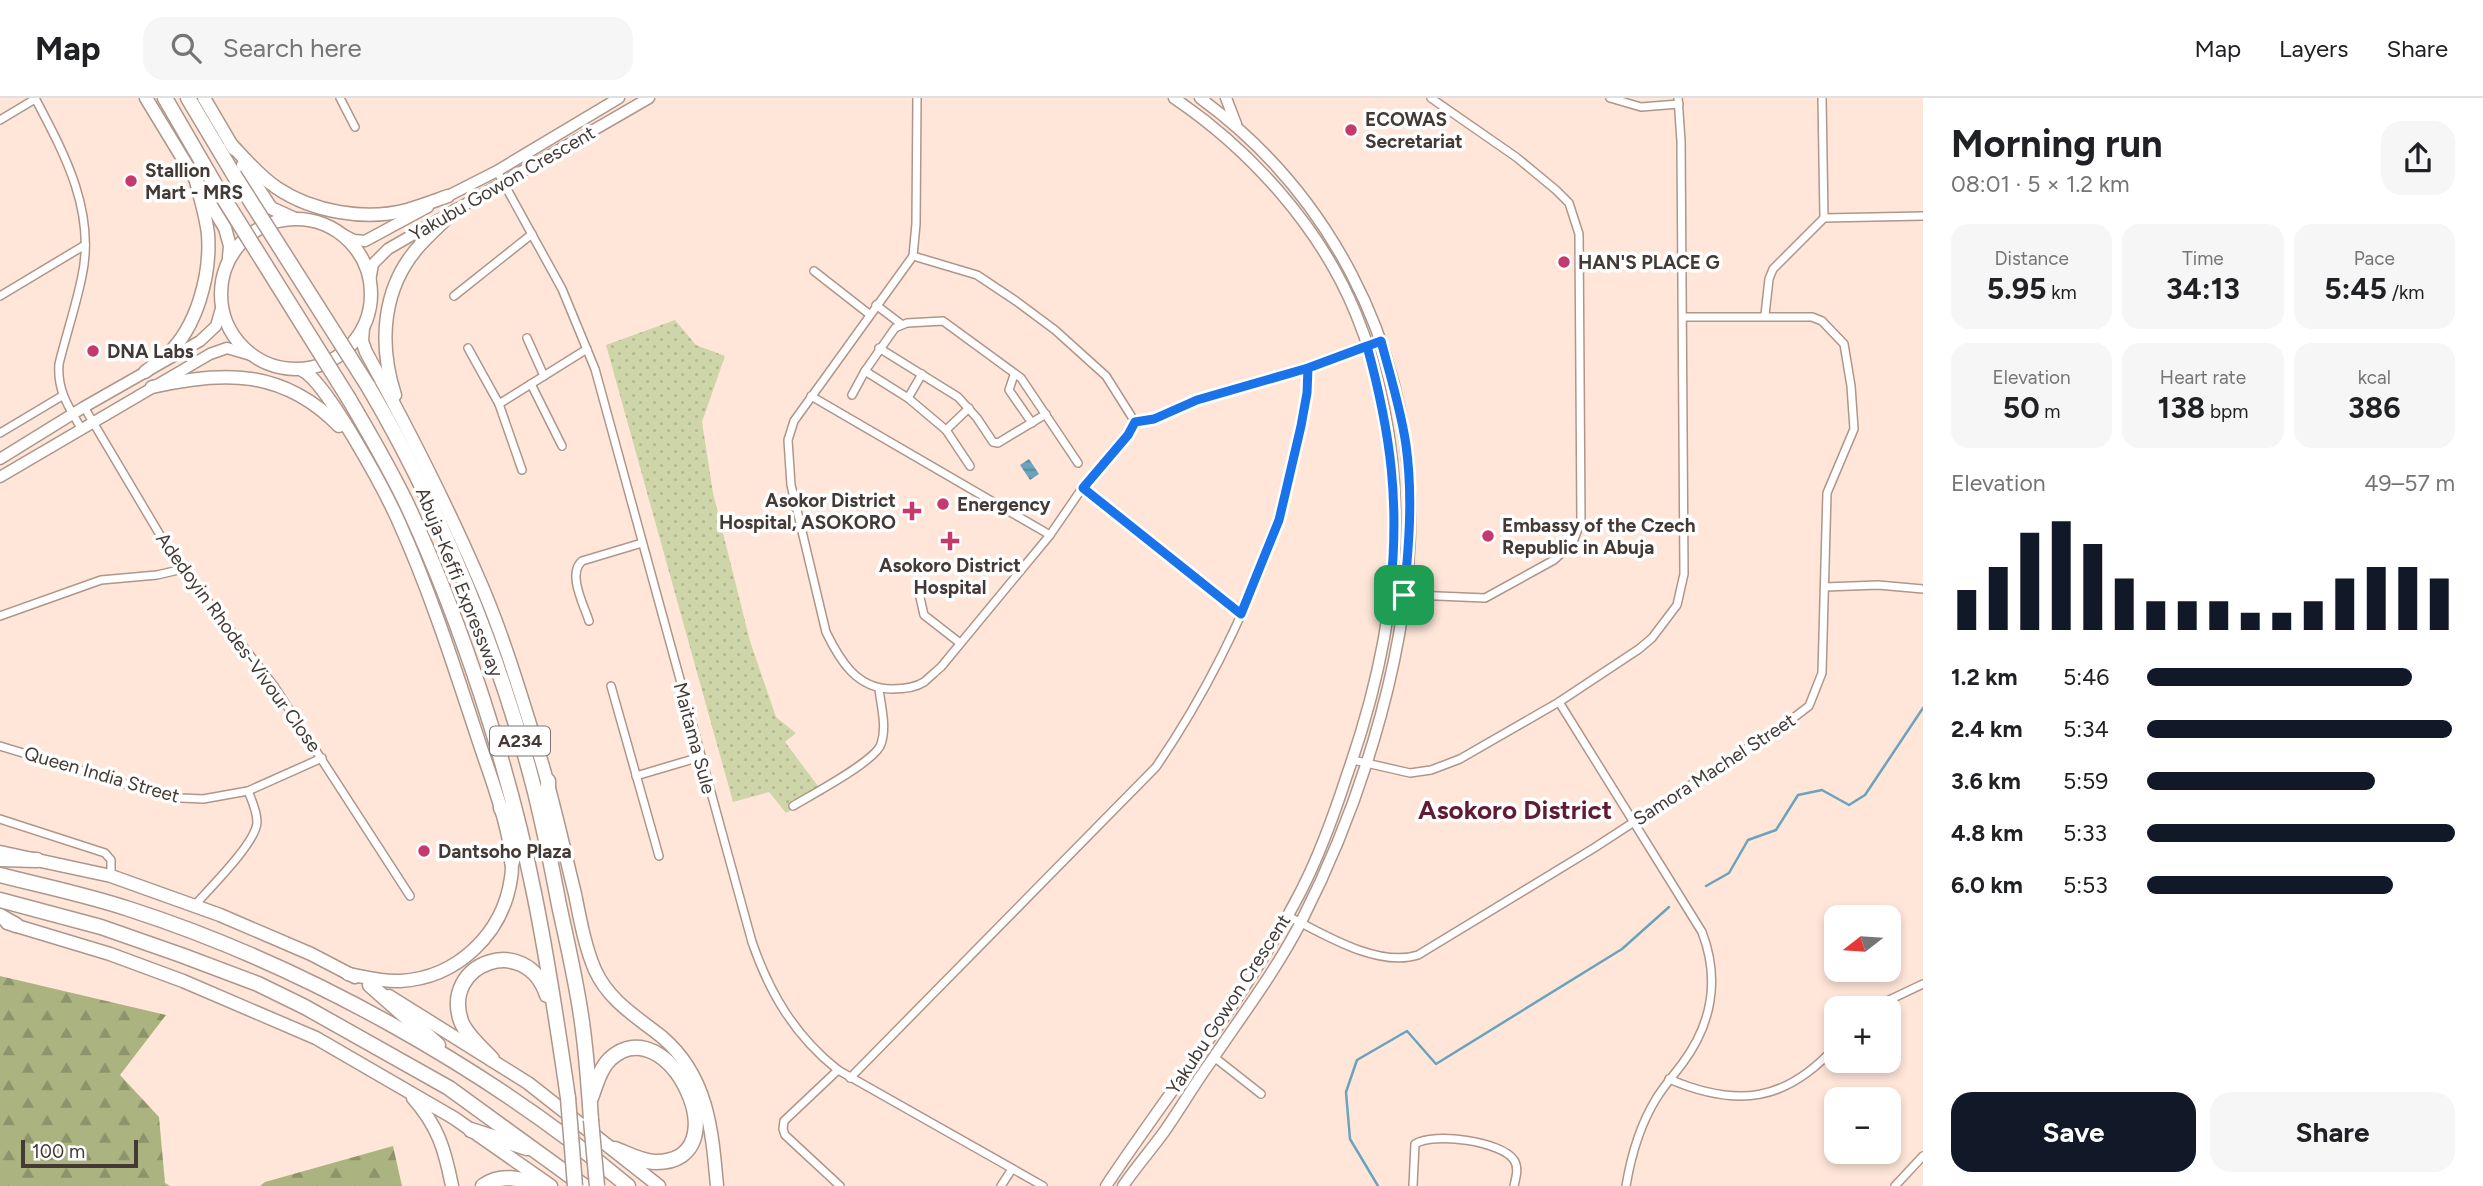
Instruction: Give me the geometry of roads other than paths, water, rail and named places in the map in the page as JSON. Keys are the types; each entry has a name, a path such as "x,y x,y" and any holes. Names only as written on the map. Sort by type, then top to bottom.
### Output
{"highway":[{"path":"146,98 225,228 230,246 222,286 222,305 224,317 233,335 251,355 276,367 302,370 327,363 338,357 356,339 363,328 370,305 370,281 356,250 340,233 320,223 283,215 271,208 204,98"},
{"name":"Abuja-Keffi Expressway","path":"165,98 216,186 349,399 404,499 436,573 486,712 508,810 512,862"},
{"name":"Abuja-Keffi Expressway","path":"188,98 368,386 416,476 472,600 535,791 583,1029 597,1186"},
{"path":"230,143 253,169 277,188 332,211 367,214 405,211 448,196"},
{"path":"145,372 166,356 176,344 193,317 204,282 208,233 196,181"},
{"path":"404,422 386,359 386,314 393,288 412,256 456,210"},
{"path":"226,266 239,244 260,228 272,222 297,219"},
{"name":"Abuja-Keffi Expressway","path":"363,328 362,341 366,352 441,495 479,578 513,671 548,781 595,970 612,998 664,1039 694,1075 708,1112 717,1186"},
{"name":"Abuja-Keffi Expressway","path":"302,370 309,373 321,387 372,470 398,520 525,854 558,1031 568,1098 575,1186"},
{"path":"152,387 225,376 245,377 285,389 302,396 326,414 344,431 372,470"},
{"path":"547,848 548,781"},
{"path":"535,791 565,853"},
{"path":"508,810 514,835 525,854"},
{"path":"348,974 374,980 419,979 462,961 479,946 491,930 508,891 514,835"},
{"path":"0,852 111,876 194,906 311,954 370,985 492,1059 615,1149 659,1186"},
{"path":"0,859 37,860"},
{"path":"0,875 128,909 259,958 393,1026 456,1063 545,1122 628,1186"},
{"path":"0,900 101,927 258,984 305,1007 449,1088 584,1186"},
{"path":"0,916 16,925"},
{"path":"0,922 110,954 183,981 316,1038 471,1130 551,1186"},
{"path":"492,1059 467,1032 461,1021 458,1001 462,985 469,975 486,962 501,959 514,961 527,966 538,976 545,989 558,1031"},
{"path":"370,985 456,1063"},
{"path":"590,1101 599,1076 610,1059 621,1052 643,1048 669,1063 689,1093 696,1111 697,1126 693,1140 685,1151 666,1161 655,1162 615,1149"},
{"path":"406,1090 422,1108 439,1135 452,1186"},
{"path":"471,1130 539,1152"},
{"path":"483,1186 499,1178 518,1178 544,1186"}],"main road":[{"name":"Yakubu Gowon Crescent","path":"340,233 359,241 372,239 497,171 619,98"},
{"name":"Yakubu Gowon Crescent","path":"370,281 373,264 378,257 649,98"},
{"name":"Yakubu Gowon Crescent","path":"1106,1186 1251,978 1288,916 1325,838 1353,760 1378,669 1390,594 1395,537 1393,473 1381,398 1367,346 1343,287 1299,216 1247,158 1194,112 1186,101 1174,98"},
{"path":"1226,98 1232,119 1240,130"},
{"name":"Yakubu Gowon Crescent","path":"1123,1186 1163,1134 1264,986 1301,923 1341,838 1367,764 1388,687 1404,595 1410,538 1409,471 1398,406 1381,341 1363,293 1317,216 1268,157 1203,99"},
{"path":"0,459 84,407 184,351 211,332 219,320 222,305"},
{"path":"0,477 92,421 218,351 234,349 251,355"}],"street":[{"path":"340,98 355,127"},
{"path":"916,98 916,225 913,256 794,421 788,440 791,485 826,632 836,653 865,684 879,689 903,690 922,683 941,667 1050,536 1083,488 1128,435 1135,422"},
{"path":"1390,594 1476,600 1493,595 1560,555 1573,542 1581,521 1579,234 1575,218 1569,203 1539,175 1431,98"},
{"path":"1353,760 1410,773 1431,770 1460,759 1559,702 1639,649 1652,638 1677,605 1684,574 1679,101 1641,107 1609,98"},
{"path":"1822,98 1824,218"},
{"path":"0,120 35,99 67,159 84,218 83,274 58,376 62,396 81,428"},
{"path":"1194,112 1203,99"},
{"name":"Maitama Sule","path":"497,171 562,289 587,349 700,757 761,969 771,991 800,1034 817,1054 838,1070 1043,1186"},
{"path":"1765,315 1769,279 1773,269 1824,218 1923,216"},
{"path":"454,296 532,234"},
{"path":"0,296 85,245"},
{"path":"913,256 976,275 1055,330 1106,376 1135,422"},
{"path":"814,271 869,314"},
{"path":"876,305 901,324"},
{"name":"Samora Machel Street","path":"1288,916 1377,957 1404,960 1418,955 1634,822 1809,706 1822,673 1827,493 1854,429 1847,353 1839,336 1822,321 1812,317 1683,317"},
{"path":"852,395 879,348 901,324 943,321 1021,378 1078,463"},
{"path":"527,338 544,376"},
{"path":"1135,422 1154,419 1197,400 1308,368 1381,341"},
{"path":"468,348 499,404 522,470"},
{"path":"879,348 958,397 993,442 998,443 1046,414"},
{"path":"499,404 587,349"},
{"path":"850,1078 1156,767 1221,659 1279,520 1301,426 1308,368"},
{"path":"864,371 908,398 947,429 970,466"},
{"path":"908,398 922,374"},
{"path":"1014,374 1009,390 1032,423"},
{"path":"531,384 562,446"},
{"path":"0,433 62,396"},
{"path":"811,396 1050,536"},
{"name":"Adedoyin Rhodes-Vivour Close","path":"84,407 183,569 274,686 410,896"},
{"path":"947,429 969,408"},
{"path":"1083,488 1241,614"},
{"path":"589,621 575,569 582,561 642,543"},
{"path":"0,617 102,580 157,575 183,569"},
{"path":"1825,587 1878,585 1923,589"},
{"path":"919,593 925,615 960,643"},
{"path":"611,686 659,856"},
{"path":"793,806 867,761 881,747 884,729 879,689"},
{"path":"1559,702 1702,932 1710,958 1713,991 1706,1022 1695,1044 1655,1100 1640,1132 1626,1186"},
{"name":"Queen India Street","path":"0,746 142,789 182,798 203,799 248,791 322,758"},
{"path":"636,776 700,757"},
{"path":"194,906 225,872 256,831 256,811 248,791"},
{"path":"0,820 105,853 111,860 111,876"},
{"path":"1898,996 1923,984"},
{"path":"1214,1057 1261,1094"},
{"path":"1669,1079 1713,1095 1753,1095 1797,1082 1824,1059"},
{"path":"838,1070 784,1121 783,1126 785,1135 841,1186"},
{"path":"1413,1186 1415,1144 1419,1141 1456,1138 1480,1143 1513,1157 1518,1169 1514,1186"},
{"path":"1895,1186 1923,1156"},
{"path":"1002,1186 1012,1169"}],"water":[{"path":"1029,459 1039,474 1030,480 1020,465"}],"waterway":[{"path":"1706,886 1729,873 1748,840 1776,830 1798,795 1822,790 1849,805 1865,795 1923,708"},
{"path":"1378,1186 1350,1139 1346,1092 1357,1060 1407,1031 1436,1064 1622,949 1669,907"}],"place":[{"name":"ECOWAS Secretariat","path":"1351,130"},
{"name":"Stallion Mart - MRS","path":"131,181"},
{"name":"HAN'S PLACE G","path":"1564,262"},
{"name":"DNA Labs","path":"93,351"},
{"name":"Energency","path":"943,504"},
{"name":"Asokor District Hospital, ASOKORO","path":"912,511"},
{"name":"Embassy of the Czech Republic in Abuja","path":"1488,536"},
{"name":"Asokoro District Hospital","path":"950,541"},
{"name":"Dantsoho Plaza","path":"424,851"}],"district":[{"name":"Asokoro District","path":"1515,810"}]}
